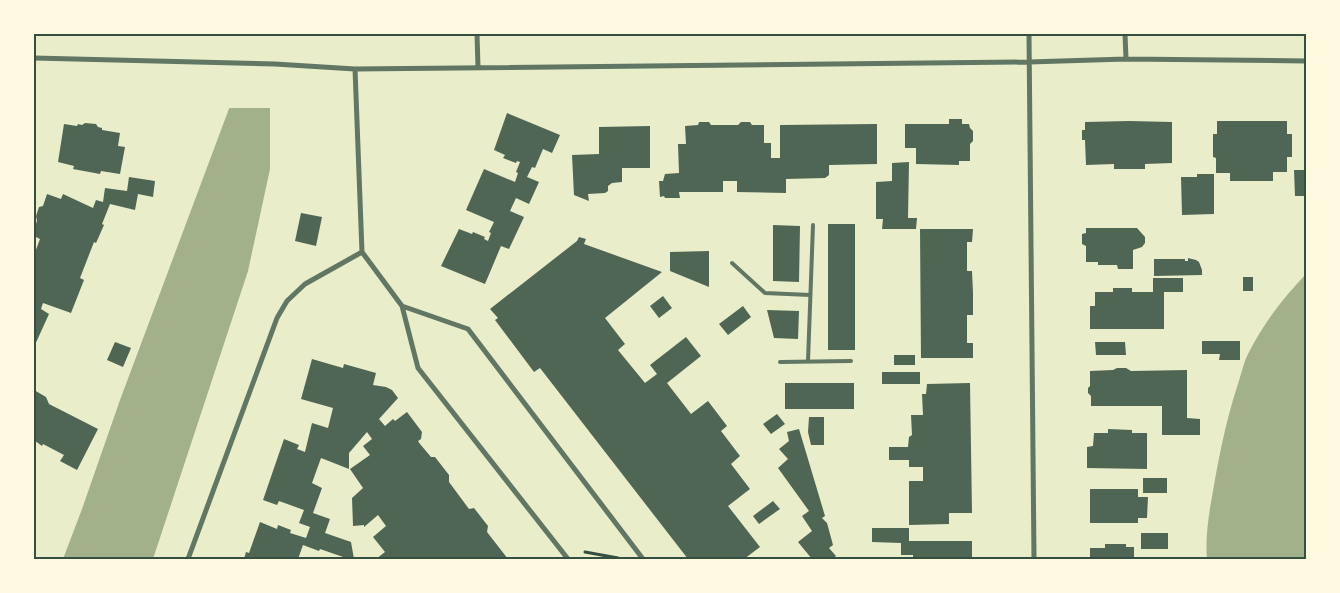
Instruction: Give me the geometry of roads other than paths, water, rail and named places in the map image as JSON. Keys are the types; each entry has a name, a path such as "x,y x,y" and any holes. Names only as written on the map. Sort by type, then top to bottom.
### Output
{"street":[{"path":"477,34 478,67"},
{"path":"1029,34 1034,559"},
{"path":"1125,34 1126,59"},
{"path":"34,58 275,64 355,69 1029,62 1126,59 1306,61"},
{"path":"355,69 362,252 402,306 418,368 567,558"},
{"path":"188,559 277,318 286,300 305,284 362,252"},
{"path":"402,306 468,330 643,559"}],"lane":[{"path":"808,361 814,226"},
{"path":"732,263 765,293 810,295"},
{"path":"780,362 851,361"}]}
